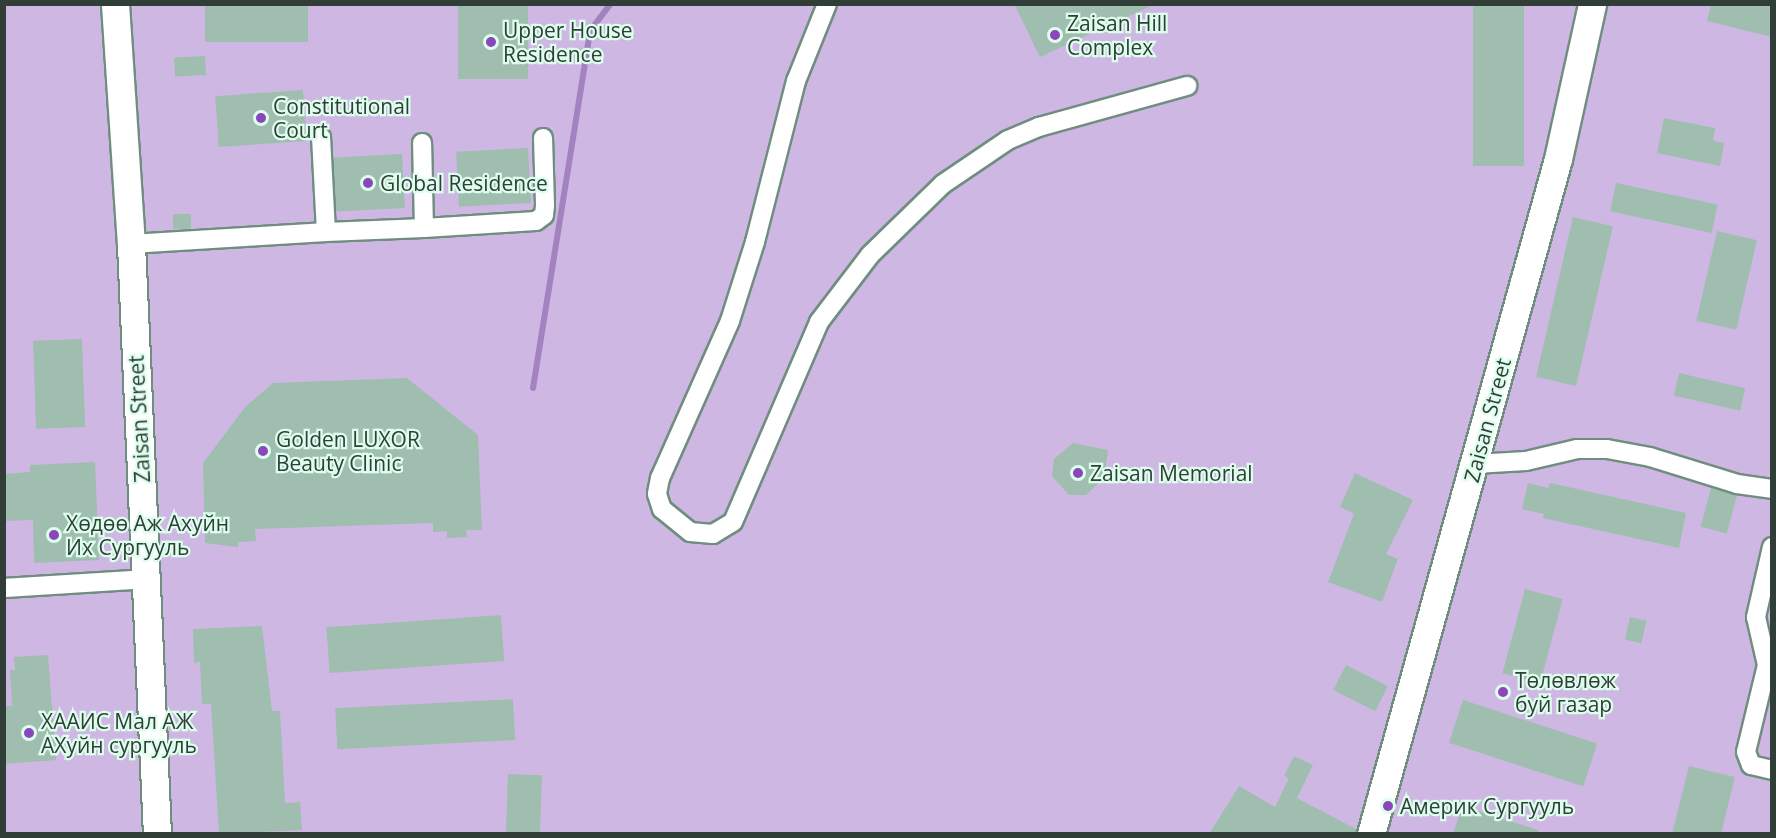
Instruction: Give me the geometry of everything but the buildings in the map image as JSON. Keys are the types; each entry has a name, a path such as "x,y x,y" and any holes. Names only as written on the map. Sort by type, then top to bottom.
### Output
{"main road":[{"name":"Zaisan Street","path":"115,4 131,244 158,834"},
{"name":"Zaisan Street","path":"1371,834 1558,159 1592,4"}],"street":[{"path":"827,4 796,81 755,242 730,321 660,478 657,494 662,509 673,522 698,533 720,532 740,510 804,352 837,295 870,255 943,184 1008,140 1039,127 1186,86"},
{"path":"321,137 326,232"},
{"path":"131,244 536,221 544,215 545,205 543,138"},
{"path":"422,143 424,228"},
{"path":"1475,464 1526,461 1577,449 1607,449 1650,457 1737,484 1772,489"},
{"path":"1772,547 1756,617 1767,665 1746,752 1751,765 1772,770"},
{"path":"4,588 148,579"}],"shaded area":[{"path":"5,5 1771,5 1771,834 5,834"}],"waterway":[{"path":"533,388 590,31 610,4"}],"place":[{"name":"Zaisan Hill Complex","path":"1055,35"},
{"name":"Upper House Residence","path":"491,42"},
{"name":"Constitutional Court","path":"261,118"},
{"name":"Global Residence","path":"368,183"},
{"name":"Golden LUXOR Beauty Clinic","path":"263,451"},
{"name":"Zaisan Memorial","path":"1078,473"},
{"name":"Хөдөө Аж Ахуйн Их Сургууль","path":"54,535"},
{"name":"Төлөвлөж буй газар","path":"1503,692"},
{"name":"ХААИС Мал АЖ АХуйн сургууль","path":"29,733"},
{"name":"Америк Cургууль","path":"1388,806"}]}
